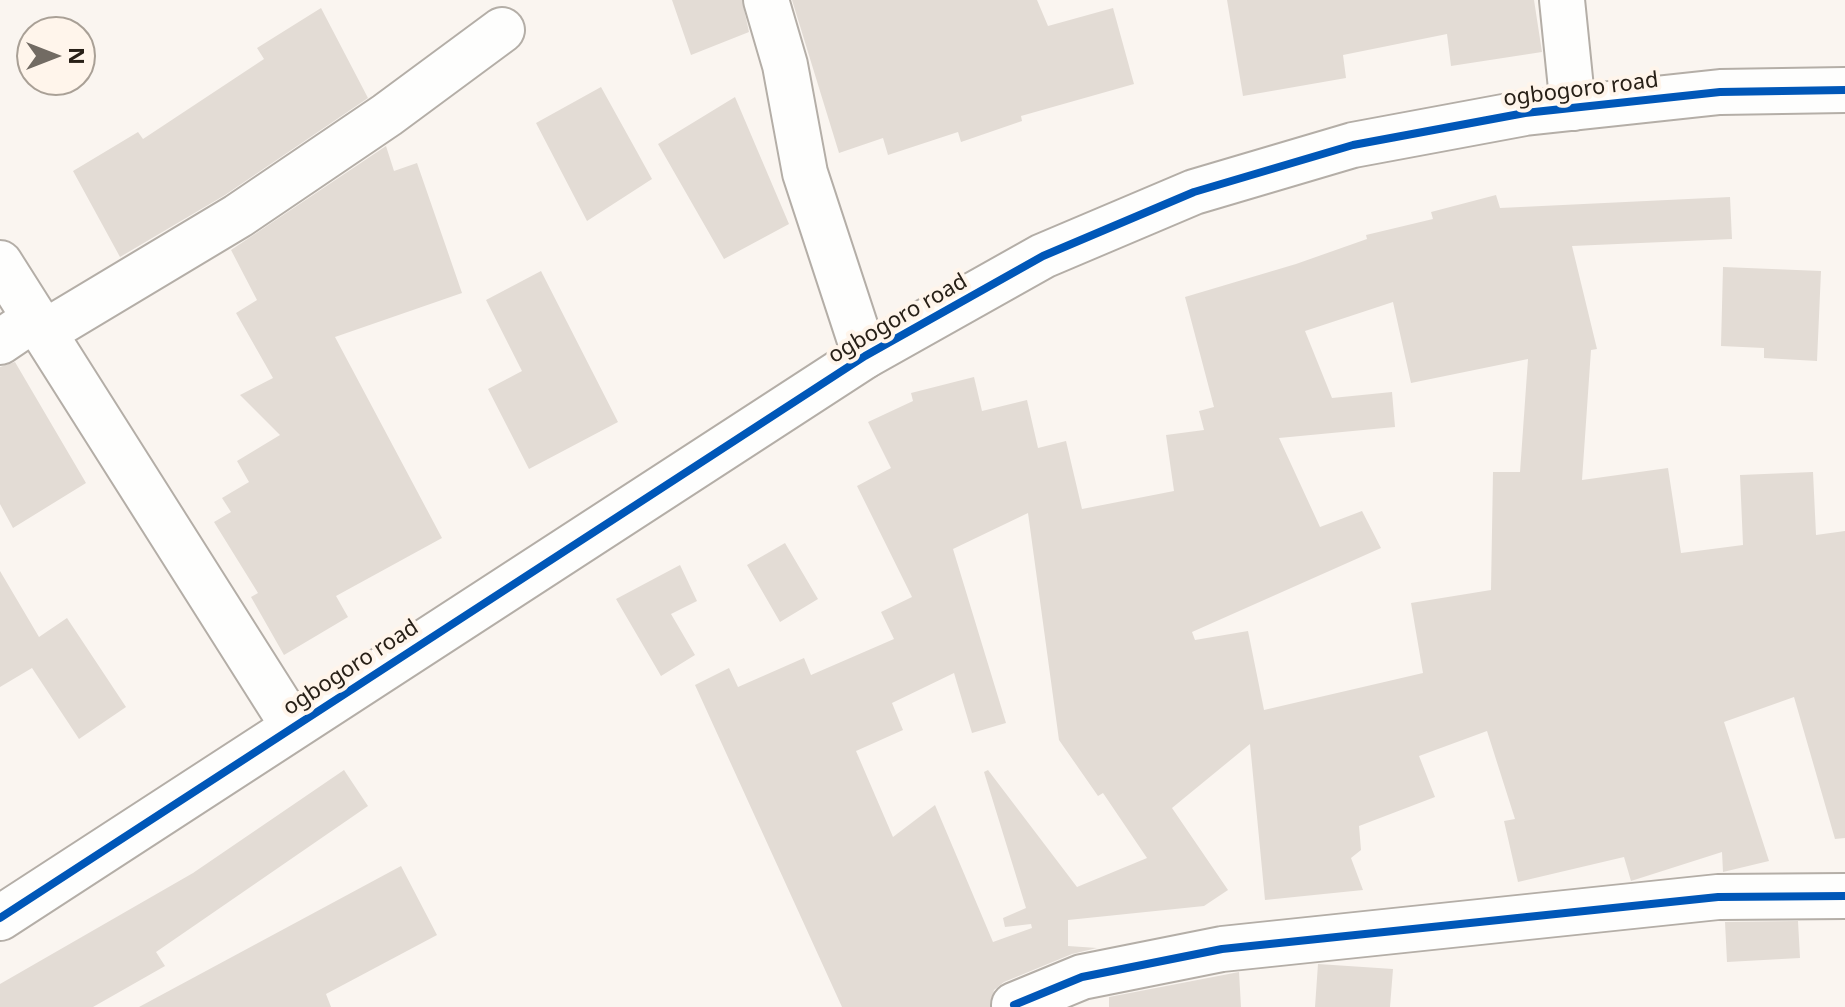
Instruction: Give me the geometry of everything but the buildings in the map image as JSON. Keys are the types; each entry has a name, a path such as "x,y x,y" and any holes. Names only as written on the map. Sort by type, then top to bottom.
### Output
{"street":[{"path":"766,0 785,65 805,173 865,356"},
{"path":"1562,0 1573,108"},
{"path":"26,331 238,216 387,115 502,30"},
{"name":"ogbogoro road","path":"0,918 865,356 1043,256 1194,192 1353,145 1525,113 1720,92 1845,90"},
{"path":"0,263 26,331 293,726"},
{"path":"1014,1005 1082,977 1222,949 1718,897 1845,896"}],"cycle path":[{"path":"0,918 865,356 1043,256 1194,192 1353,145 1525,113 1720,92 1845,90"},
{"path":"1014,1005 1082,977 1222,949 1718,897 1845,896"}]}
